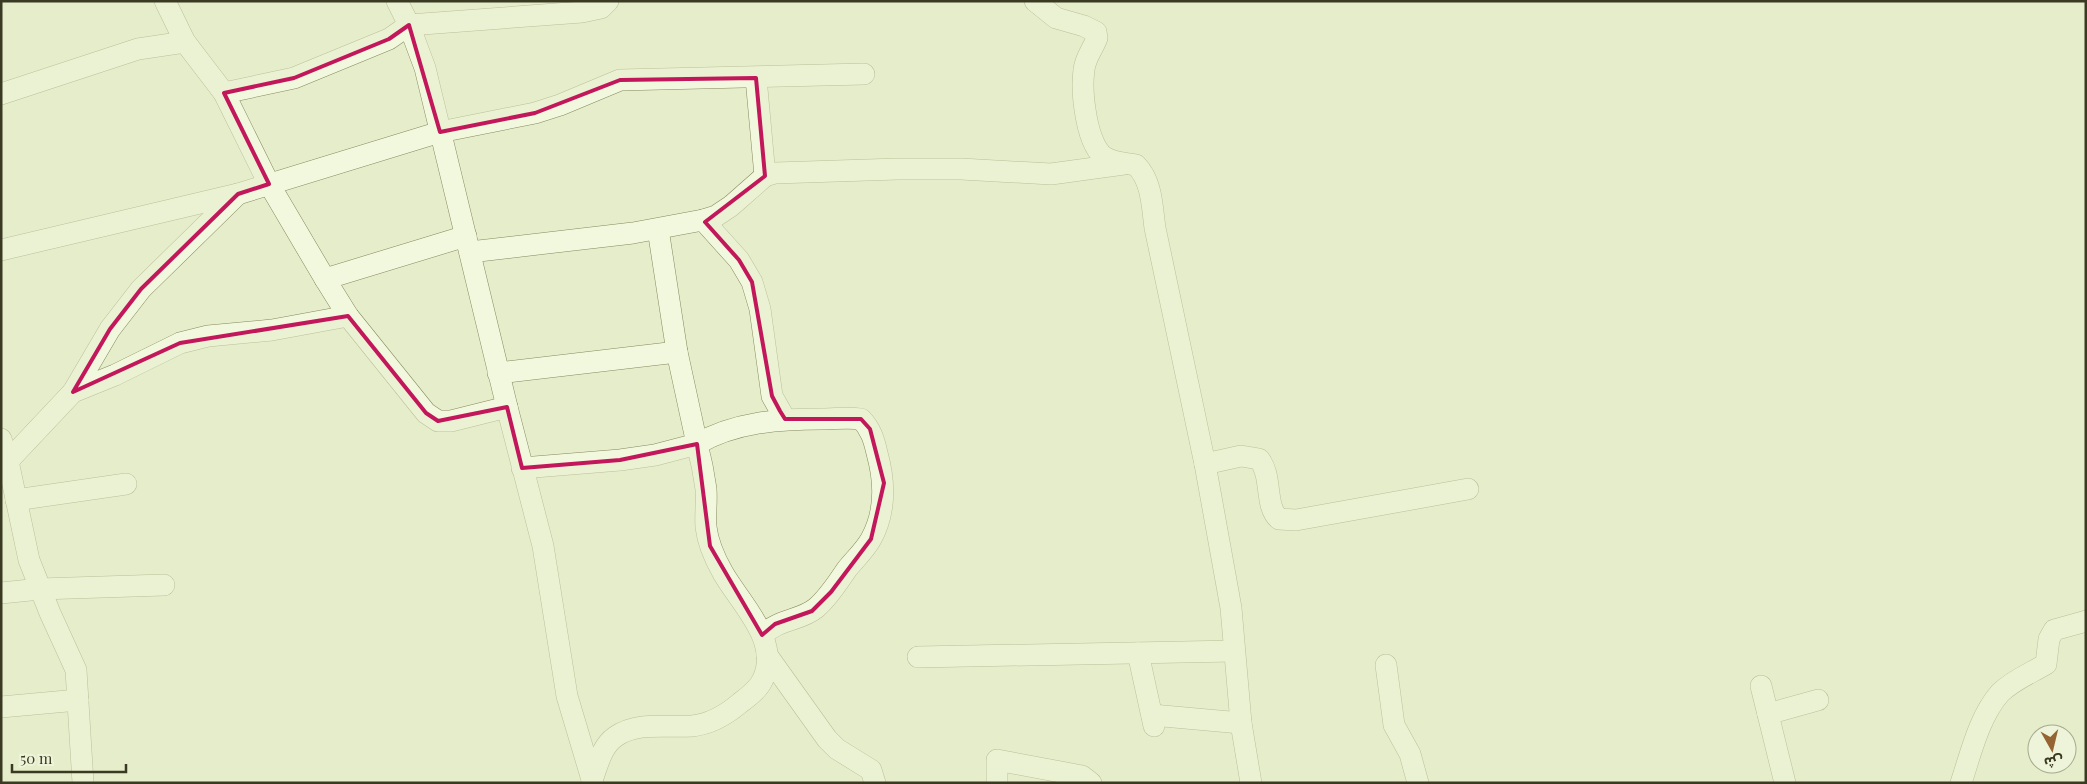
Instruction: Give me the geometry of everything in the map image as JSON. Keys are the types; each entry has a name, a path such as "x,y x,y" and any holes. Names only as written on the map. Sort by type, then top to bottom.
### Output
{"street":[{"path":"165,1 185,42 224,93 269,184 348,316 426,412 438,421 451,421 507,407"},
{"path":"397,1 410,25 425,68 498,373 543,546 568,696 593,781"},
{"path":"224,93 294,78 389,40 410,25 582,12 601,8 608,1"},
{"path":"1035,1 1056,18 1084,26 1096,32 1097,38 1086,60 1084,71 1083,88 1090,133 1097,151 1106,159 1136,165 1149,189 1154,228 1205,464 1230,608 1241,723 1251,783"},
{"path":"1,94 138,49 185,42"},
{"path":"1,250 238,194 440,132 535,113 560,105 620,80 864,74"},
{"path":"756,78 765,176"},
{"path":"325,279 468,244 658,230 703,220 716,216 731,206 765,176 775,173 961,169 1051,174 1124,164"},
{"path":"8,461 73,392 110,329 141,289 238,194"},
{"path":"703,220 739,260 752,282 760,309 772,396 785,419"},
{"path":"658,230 677,352 704,472 706,527 710,546 723,573 765,645 827,739 837,749 871,770 875,783"},
{"path":"73,392 115,375 180,343 208,336 272,330 348,316"},
{"path":"498,373 677,352"},
{"path":"522,468 620,460 654,455 698,444 724,432 785,419 861,419 870,429 881,468 884,493 878,522 871,539 831,592 812,611 776,624 765,645 766,670 763,680 750,695 729,712 706,723 693,726 658,726 625,731 614,737 604,748 593,781"},
{"path":"1,439 8,461 29,560 76,670 83,783"},
{"path":"1205,464 1241,456 1259,459 1266,471 1274,512 1279,520 1296,520 1468,489"},
{"path":"16,500 126,484"},
{"path":"1,593 40,589 164,585"},
{"path":"1961,783 1988,711 2001,693 2020,678 2046,664 2049,639 2054,630 2086,622"},
{"path":"918,656 1234,651"},
{"path":"1138,653 1153,721 1241,723"},
{"path":"1386,665 1394,725 1410,754 1418,783"},
{"path":"1761,686 1784,783"},
{"path":"1,707 78,700"},
{"path":"1768,714 1818,700"},
{"path":"997,783 997,760 1082,776 1091,783"}],"highlighted area":[{"path":"409,25 440,132 535,113 620,80 756,78 765,176 705,222 739,260 752,282 772,396 785,419 861,419 870,429 884,483 871,539 831,592 812,611 775,624 762,635 710,546 697,444 620,460 522,468 507,407 438,421 426,413 348,316 180,343 73,392 110,329 141,289 238,194 269,184 224,93 294,78 389,39"}]}
